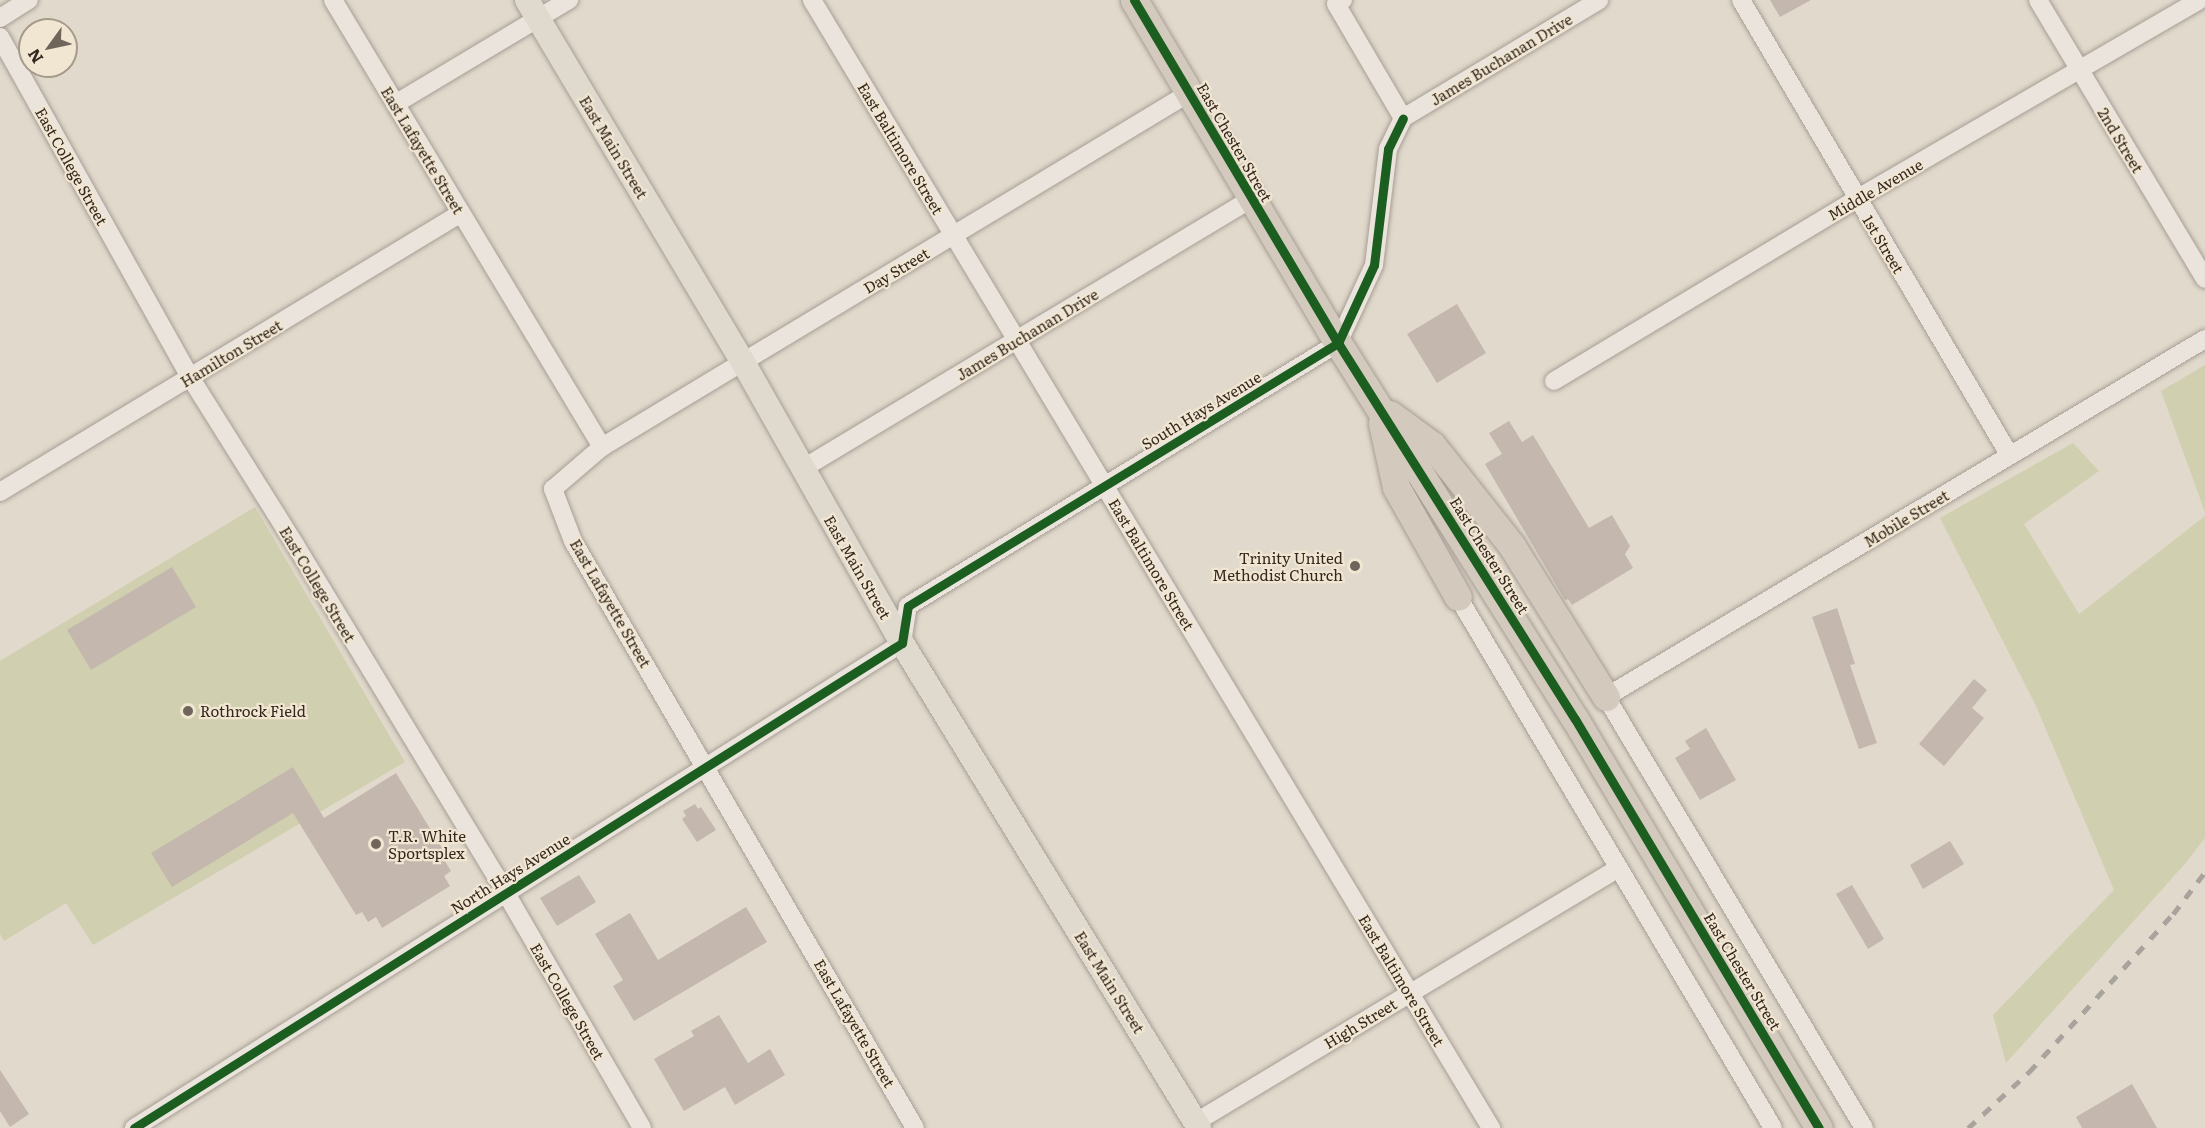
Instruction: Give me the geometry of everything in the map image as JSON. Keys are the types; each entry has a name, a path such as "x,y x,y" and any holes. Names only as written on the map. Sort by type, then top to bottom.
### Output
{"highway":[{"name":"East Chester Street","path":"1134,0 1338,344 1558,690 1818,1128"},
{"path":"1377,405 1396,487 1458,597"},
{"path":"1377,405 1432,445 1512,546 1606,697"}],"main road":[{"name":"East Main Street","path":"532,9 743,362 802,470 902,643 1198,1125"}],"street":[{"path":"0,18 29,0"},
{"name":"East Lafayette Street","path":"333,0 602,447 553,489 573,541 707,767 915,1128"},
{"path":"395,104 532,9 569,0"},
{"name":"East Baltimore Street","path":"812,0 1491,1128"},
{"path":"1338,344 1374,265 1388,149 1403,118 1336,4 1342,0"},
{"name":"James Buchanan Drive","path":"1403,118 1599,0"},
{"name":"1st Street","path":"1741,0 2010,456"},
{"name":"2nd Street","path":"2038,0 2205,279"},
{"name":"Middle Avenue","path":"1554,381 1858,198 2080,72 2199,0"},
{"name":"East College Street","path":"0,37 190,377 296,546 505,894 642,1128"},
{"name":"Day Street","path":"602,447 1190,93"},
{"name":"James Buchanan Drive","path":"802,470 1251,199"},
{"name":"Hamilton Street","path":"0,492 461,213"},
{"name":"Mobile Street","path":"1606,697 2205,339"},
{"name":"South Hays Avenue","path":"902,643 908,606 1338,344"},
{"path":"1458,597 1617,869 1773,1128"},
{"name":"North Hays Avenue","path":"134,1128 902,643"},
{"path":"1606,697 1864,1128"},
{"name":"High Street","path":"1198,1125 1410,993 1617,869"}],"green space":[{"path":"2205,365 2205,512 2161,391"},
{"path":"2073,443 2099,471 2024,524 2079,614 2205,516 2205,838 2183,866 2006,1063 1993,1015 2114,890 2036,706 1940,518"},
{"name":"Rothrock Field","path":"255,507 405,762 93,945 66,903 4,941 0,934 0,661"}],"building":[{"path":"1770,0 1811,0 1780,17"},
{"path":"1457,304 1486,353 1437,383 1407,334"},
{"path":"1509,421 1522,442 1533,435 1589,528 1612,515 1630,546 1625,554 1633,568 1572,605 1568,599 1565,600 1485,464 1502,454 1489,433"},
{"path":"172,567 196,607 91,670 67,630"},
{"path":"1837,608 1855,664 1850,665 1877,743 1859,749 1812,617"},
{"path":"1974,679 1987,690 1972,708 1984,718 1944,766 1919,744"},
{"path":"1706,728 1736,780 1700,800 1675,758 1690,749 1685,741"},
{"name":"T.R. White Sportsplex","path":"293,767 324,818 396,773 448,858 444,860 451,871 444,876 450,886 382,928 376,917 368,922 362,912 356,915 293,813 172,887 151,853"},
{"path":"695,804 698,809 701,807 716,830 697,842 682,819 686,816 683,811"},
{"path":"1950,841 1964,864 1923,889 1910,865"},
{"path":"579,875 596,902 557,926 540,898"},
{"path":"1852,885 1884,939 1868,949 1836,894"},
{"path":"746,907 767,942 634,1021 613,986 623,980 595,934 630,913 658,960"},
{"path":"719,1015 748,1063 770,1049 785,1075 735,1105 725,1087 684,1111 654,1059 694,1036 691,1031"},
{"path":"0,1070 29,1114 10,1127 0,1111"},
{"path":"2132,1084 2157,1128 2082,1128 2076,1117"}],"railway":[{"path":"1968,1128 2029,1072 2173,914 2205,872"}],"cycle path":[{"path":"1134,0 1338,343 1575,719 1819,1128"},
{"path":"134,1128 902,643 908,606 1338,343 1374,265 1388,149 1403,118"}],"place":[{"name":"Trinity United Methodist Church","path":"1355,566"},
{"name":"Rothrock Field","path":"188,711"},
{"name":"T.R. White Sportsplex","path":"376,844"}]}
